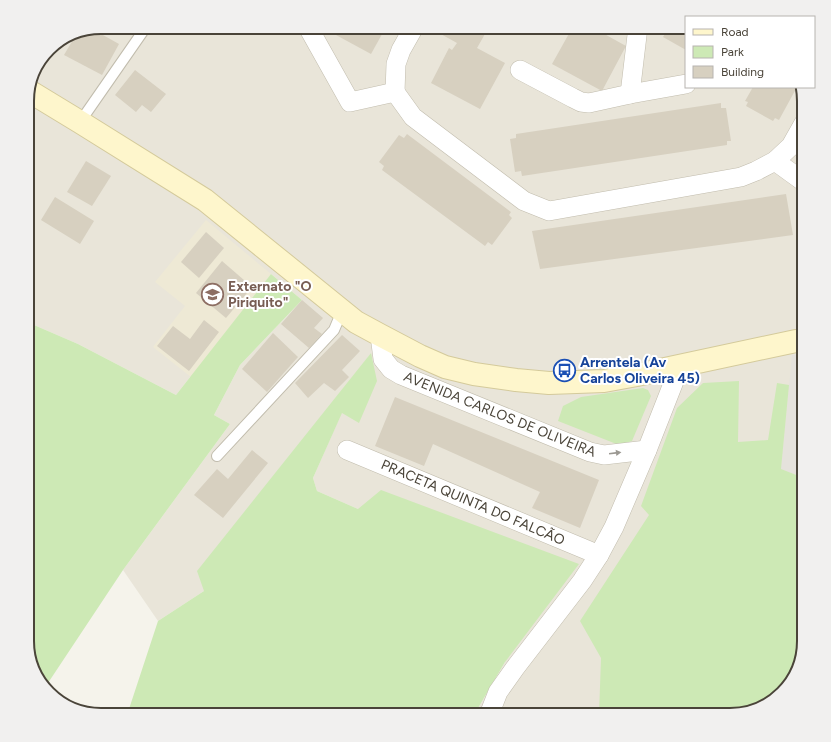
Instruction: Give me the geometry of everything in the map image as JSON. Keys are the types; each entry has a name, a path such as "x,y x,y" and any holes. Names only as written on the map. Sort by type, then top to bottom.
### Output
{"main road":[{"name":"AVENIDA CARLOS DE OLIVEIRA","path":"34,94 206,200 356,322 444,367 474,374 549,383 604,381 797,341"}],"street":[{"path":"312,34 350,102 395,92"},
{"path":"410,34 396,64 395,92 412,116 524,201 549,211 740,177 775,161 791,146 797,135"},
{"path":"630,94 637,34"},
{"path":"520,70 581,102 589,103 685,84"},
{"path":"775,161 797,177"},
{"name":"AVENIDA CARLOS DE OLIVEIRA","path":"380,335 383,359 391,369 401,375 590,452 604,455 647,450"},
{"path":"492,708 498,692 582,581 614,528 680,366"},
{"name":"PRACETA QUINTA DO FALCÃO","path":"347,450 599,555"}],"lane":[{"path":"80,122 141,34"},
{"path":"217,456 334,330 342,311"}],"shaded area":[{"path":"101,34 685,34 685,88 796,88 797,97 797,641 796,654 792,666 786,678 767,697 743,707 478,708 505,662 358,509 317,491 313,478 342,412 359,422 371,353 204,591 158,621 123,570 230,424 214,415 240,365 302,300 271,274 176,395 78,344 34,325 34,97 36,84 45,64 64,45 88,35"},
{"name":"Externato \"O Piriquito\"","path":"206,220 271,274 191,377 153,347 185,306 155,282"},
{"path":"792,355 797,355 797,475 781,469"}],"green space":[{"path":"271,274 302,300 240,365 214,415 230,424 123,570 49,682 39,666 34,645 34,325 78,344 176,395"},
{"path":"371,353 377,381 359,423 342,413 313,478 317,491 358,509 381,490 579,564 505,662 478,708 129,708 158,621 204,591 197,571"},
{"path":"739,381 738,442 768,440 777,383 789,385 781,469 797,475 796,654 786,678 777,688 767,697 743,707 599,708 601,658 580,621 649,515 641,506 677,408 703,383"},
{"path":"643,388 648,390 651,396 632,441 619,445 558,421 563,406 581,397"}],"building":[{"path":"101,34 119,44 102,75 64,55 72,41 88,35"},
{"path":"336,34 382,34 371,54"},
{"path":"441,34 485,34 477,48 505,63 480,109 431,83 449,48 452,50 457,43"},
{"path":"569,34 604,34 626,46 602,91 552,64"},
{"path":"665,34 685,34 685,49 663,37"},
{"path":"135,70 166,94 151,112 142,105 136,112 115,95"},
{"path":"752,88 796,88 779,120 775,118 773,121 746,106 748,102 745,101"},
{"path":"721,103 721,108 726,108 731,141 727,141 727,145 522,176 521,171 515,172 510,139 516,138 516,134"},
{"path":"407,134 511,212 509,215 512,218 492,245 488,242 485,246 382,170 384,166 379,162 399,135 404,138"},
{"path":"86,161 111,176 92,206 67,192"},
{"path":"786,194 793,235 540,269 532,231"},
{"path":"55,197 94,221 80,244 41,220"},
{"path":"206,232 224,248 199,278 181,262"},
{"path":"222,261 252,287 226,318 196,293"},
{"path":"302,300 323,318 314,328 322,334 309,348 281,324"},
{"path":"204,320 219,332 189,371 157,346 173,326 190,339"},
{"path":"273,333 298,357 267,392 242,369"},
{"path":"342,335 360,351 342,370 349,377 335,391 324,383 308,398 295,383"},
{"path":"395,397 599,480 580,528 532,508 540,492 433,444 424,466 375,446"},
{"path":"252,450 268,463 223,518 194,495 217,469 228,479"}],"place":[{"name":"Externato \"O Piriquito\"","path":"213,294"},
{"name":"Arrentela (Av Carlos Oliveira 45)","path":"565,370"}]}
